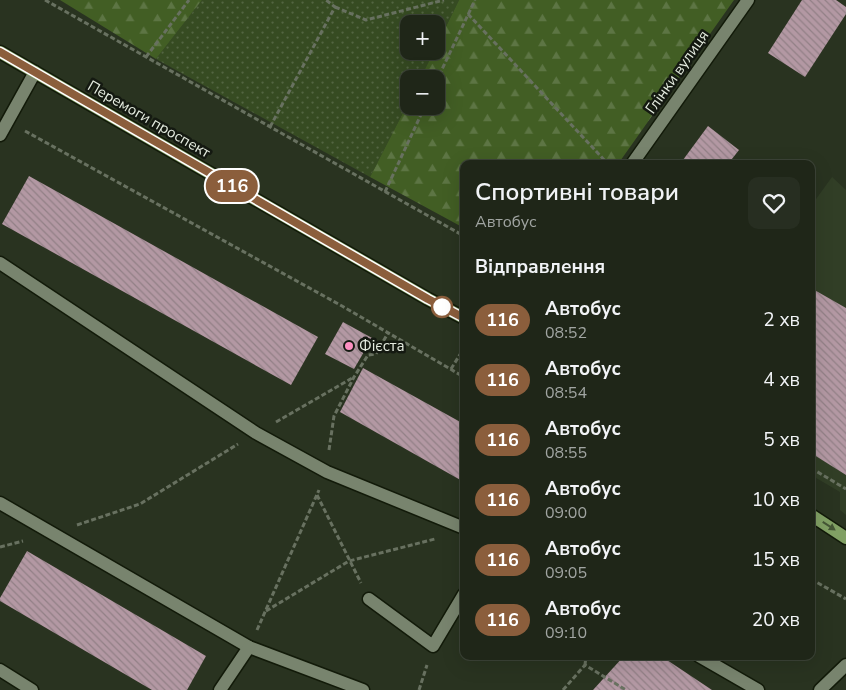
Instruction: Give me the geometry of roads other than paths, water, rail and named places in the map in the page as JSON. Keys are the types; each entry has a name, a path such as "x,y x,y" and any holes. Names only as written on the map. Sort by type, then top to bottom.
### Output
{"main road":[{"name":"Перемоги проспект","path":"0,52 460,316"},
{"path":"815,518 846,538"}],"street":[{"name":"Глінки вулиця","path":"635,160 748,0"},
{"path":"0,135 35,72"},
{"path":"0,263 256,433 327,472 460,526"},
{"path":"0,503 249,647 364,690"},
{"path":"369,599 433,646 460,601"},
{"path":"220,690 249,647"},
{"path":"706,660 758,690"},
{"path":"820,690 846,664"},
{"path":"0,670 32,690"}],"place":[{"name":"Фієста","path":"349,346"}]}
